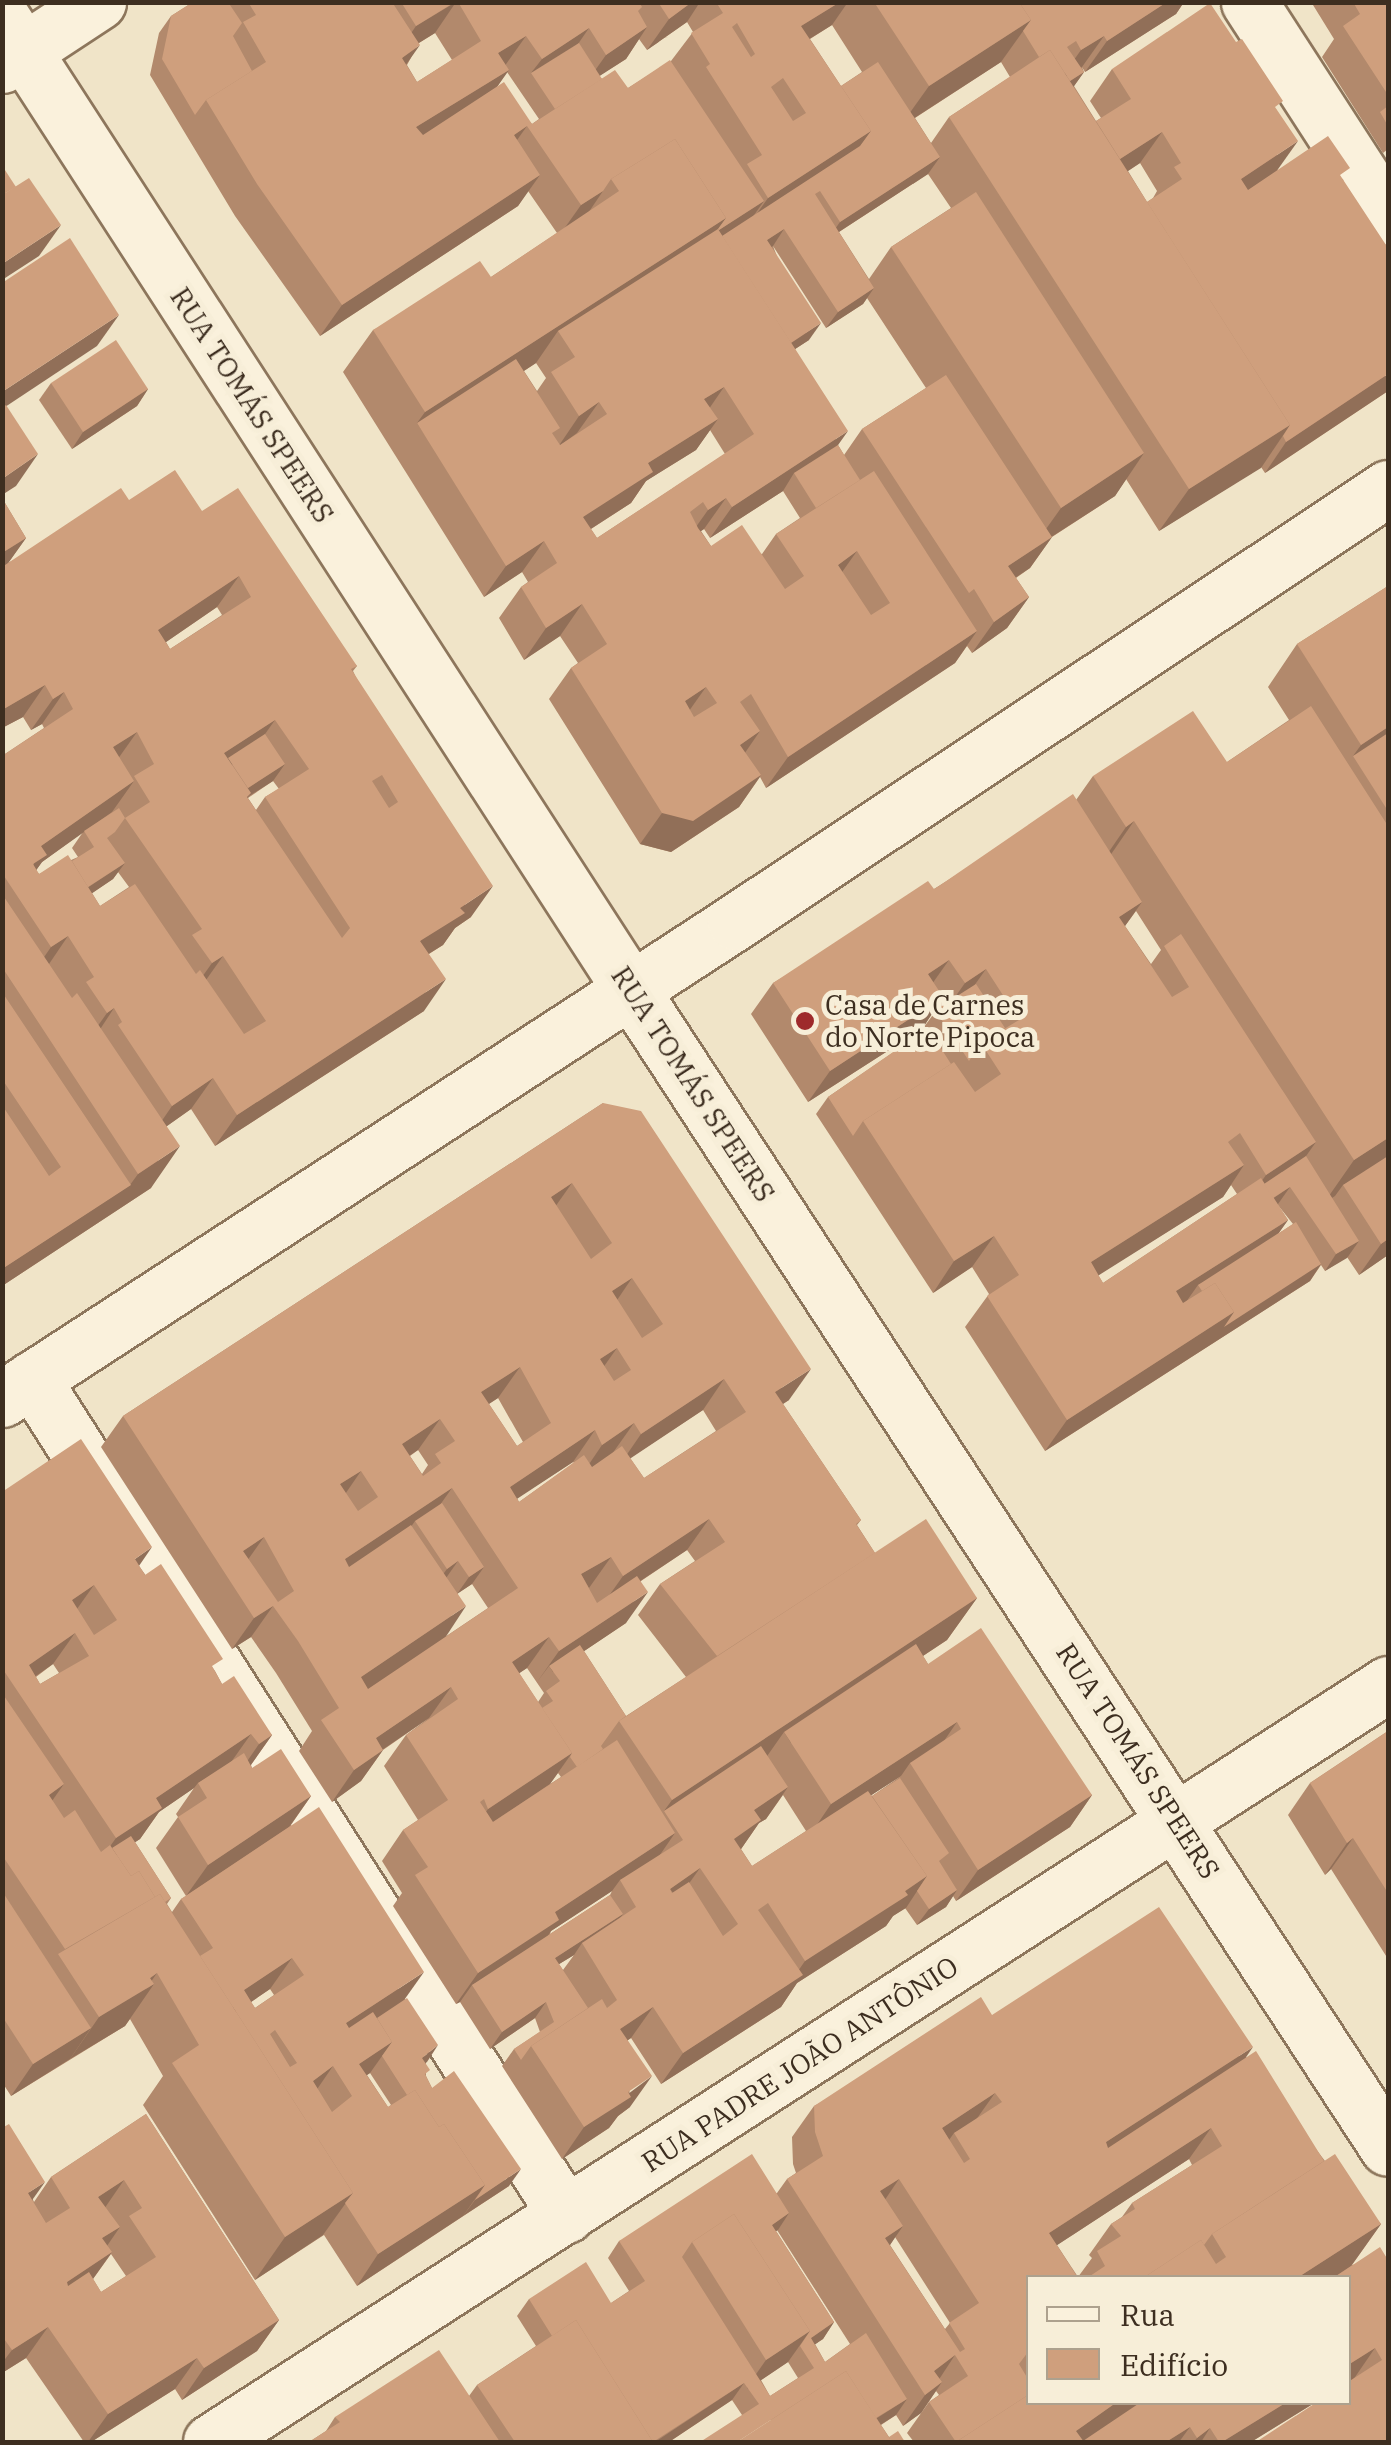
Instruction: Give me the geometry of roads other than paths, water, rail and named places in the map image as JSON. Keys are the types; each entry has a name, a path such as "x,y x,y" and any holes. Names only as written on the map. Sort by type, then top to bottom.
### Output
{"street":[{"path":"10,44 98,2"},
{"path":"1250,2 1388,217"},
{"name":"RUA TOMÁS SPEERS","path":"10,44 1388,2148"},
{"path":"566,2215 17,1389 630,990 1388,488"},
{"name":"RUA PADRE JOÃO ANTÔNIO","path":"211,2442 1388,1684"}],"place":[{"name":"Casa de Carnes do Norte Pipoca","path":"805,1021"}]}
